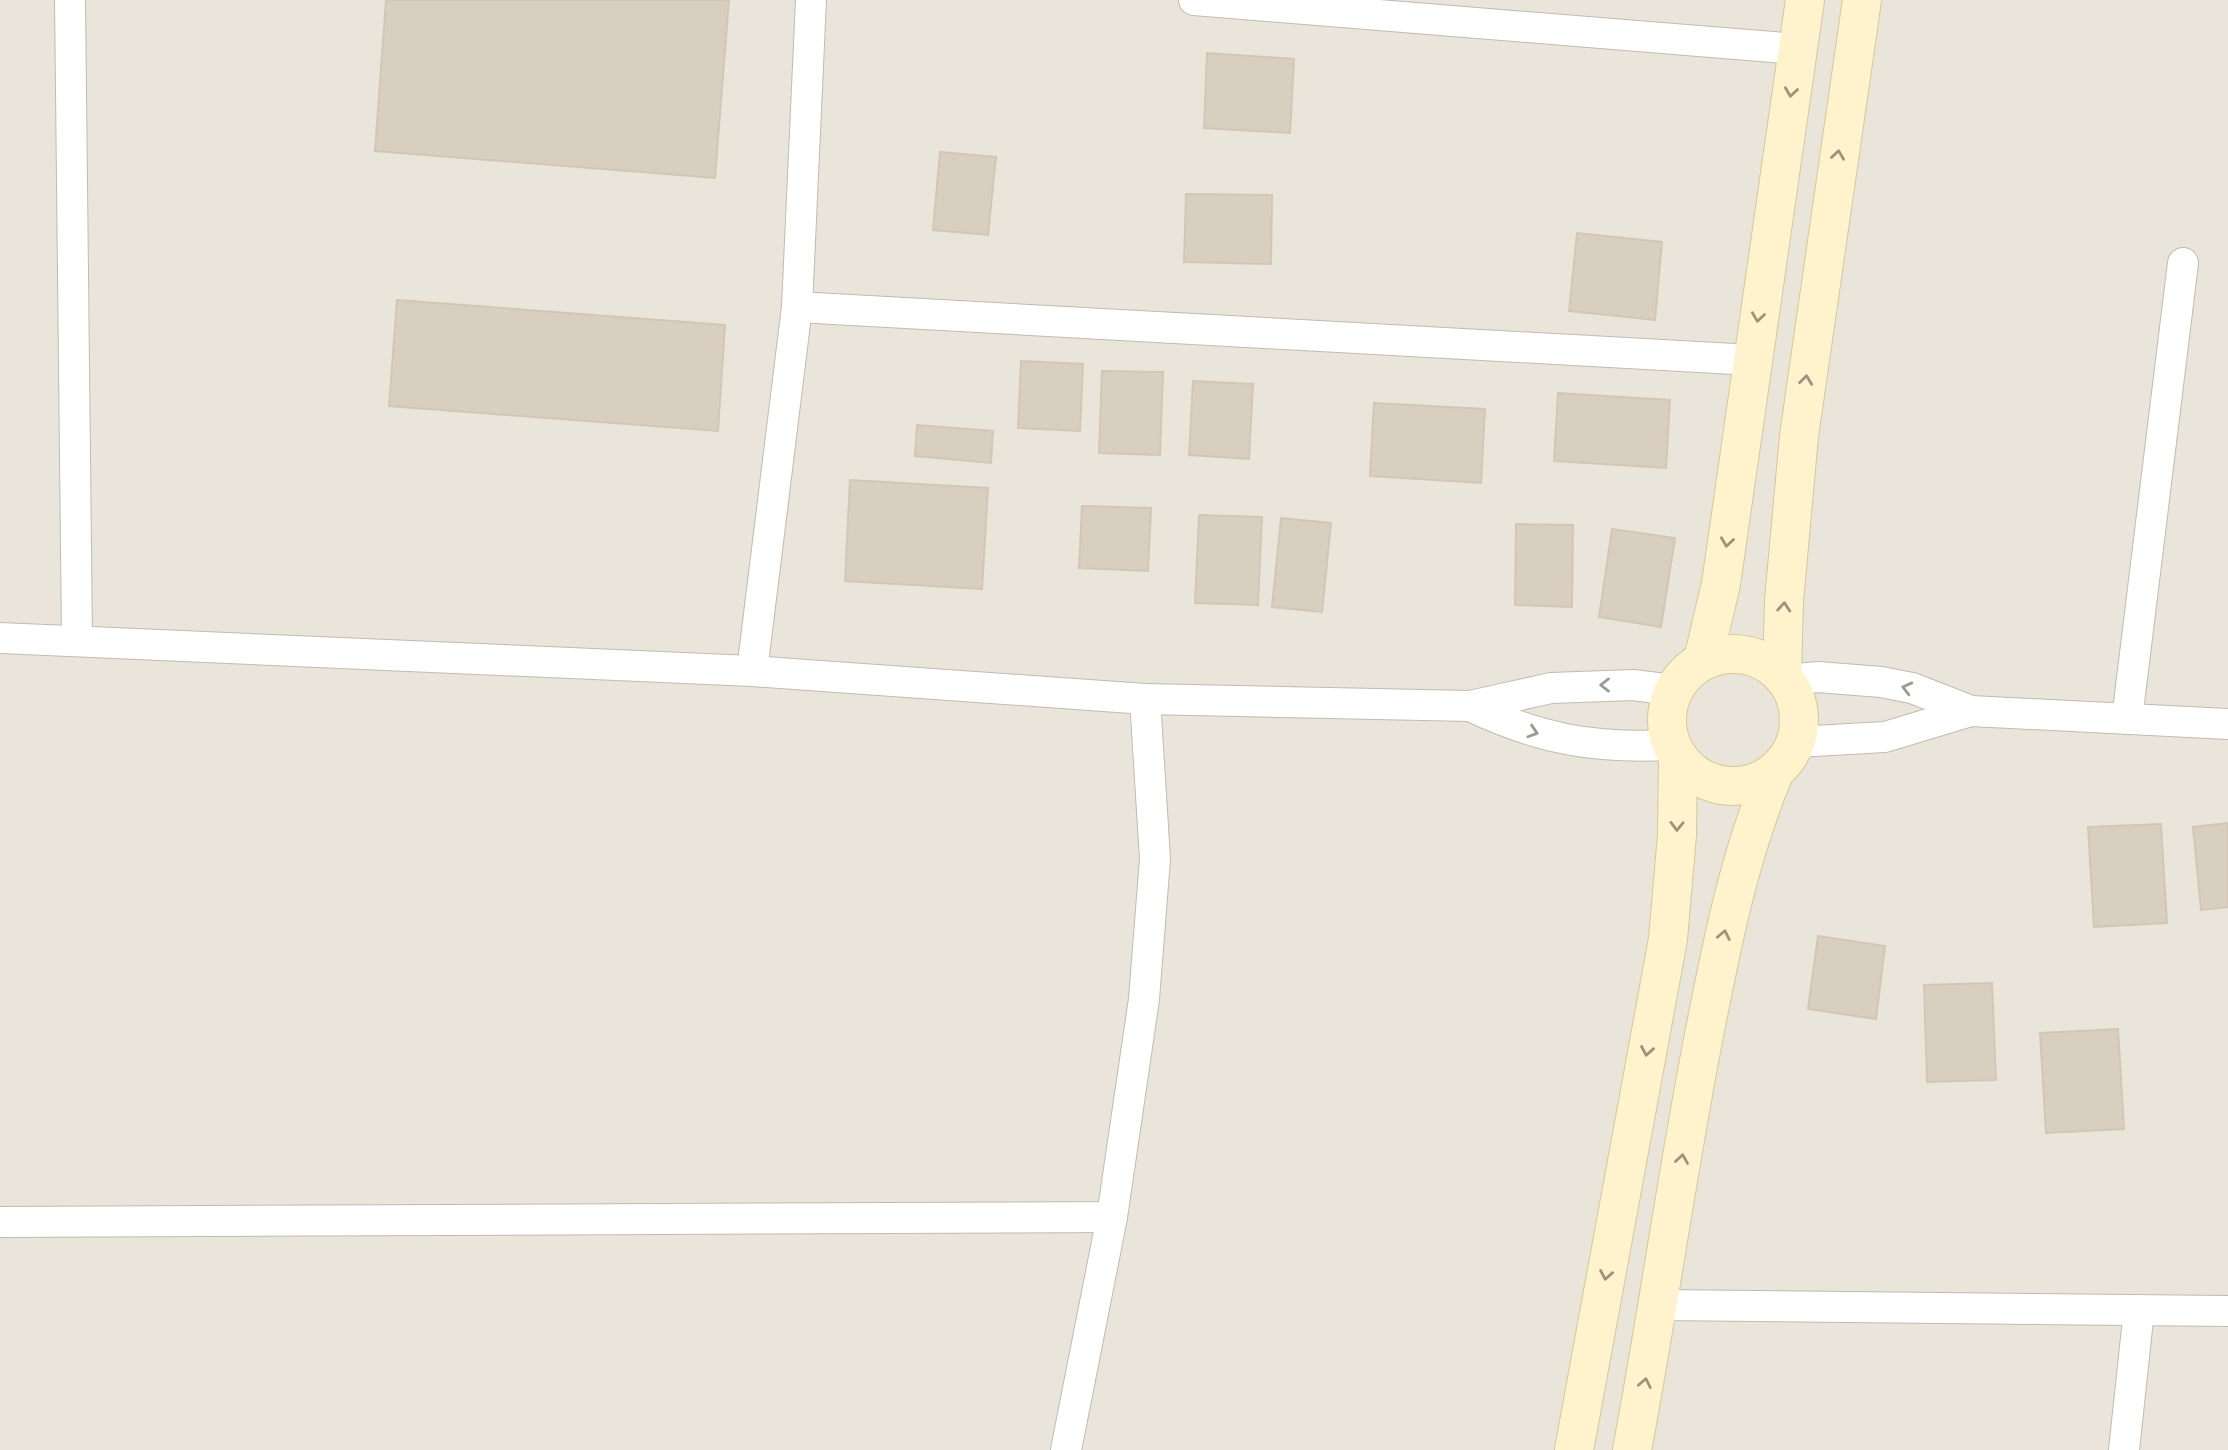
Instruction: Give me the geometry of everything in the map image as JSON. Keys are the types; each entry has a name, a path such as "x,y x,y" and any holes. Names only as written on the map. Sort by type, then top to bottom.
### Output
{"street":[{"path":"70,0 77,639"},
{"path":"752,671 797,307 811,0"},
{"path":"1194,0 1797,49"},
{"path":"1703,660 1721,584 1805,0"},
{"path":"1632,1450 1659,1305 1692,1099 1730,905 1744,850 1774,773 1796,742 1798,710 1784,678 1784,601 1799,436 1862,0"},
{"path":"2127,719 2183,263"},
{"path":"797,307 1752,360"},
{"path":"0,638 77,639 752,671 1145,699 1470,706 1551,688 1633,685 1674,690"},
{"path":"1574,1450 1668,939 1677,835 1675,751 1667,726 1674,690 1681,678 1703,660 1724,654 1745,654 1765,662 1784,678 1818,677 1881,682 1932,695 1971,711 2228,723"},
{"path":"1066,1450 1112,1217 1144,999 1155,859 1145,699"},
{"path":"1470,706 1508,724 1574,742 1675,751 1690,771 1722,786 1740,787 1774,773"},
{"path":"1796,742 1885,737 1971,711"},
{"path":"0,1222 1112,1217"},
{"path":"1659,1305 2228,1311"},
{"path":"2124,1450 2139,1310"}],"shaded area":[{"path":"0,0 2228,0 2228,1450 0,1450"}],"building":[{"path":"386,0 729,0 715,178 375,151"},
{"path":"1207,53 1294,59 1290,133 1204,128"},
{"path":"940,152 996,157 988,235 933,230"},
{"path":"1186,194 1272,195 1271,264 1184,262"},
{"path":"1577,233 1662,242 1655,320 1569,311"},
{"path":"397,300 725,325 718,431 389,406"},
{"path":"1021,361 1083,364 1080,431 1018,428"},
{"path":"1102,371 1163,372 1160,455 1099,453"},
{"path":"1193,381 1253,384 1249,459 1189,455"},
{"path":"1558,393 1670,400 1666,468 1554,461"},
{"path":"1374,403 1485,409 1481,483 1370,476"},
{"path":"917,425 993,431 991,463 915,456"},
{"path":"850,480 988,488 982,589 845,581"},
{"path":"1082,506 1151,508 1148,571 1079,568"},
{"path":"1199,515 1262,517 1258,605 1195,603"},
{"path":"1281,518 1331,523 1322,612 1272,607"},
{"path":"1516,524 1573,525 1572,607 1515,605"},
{"path":"1612,529 1675,538 1661,627 1599,617"},
{"path":"2228,823 2228,907 2201,910 2193,827"},
{"path":"2161,824 2167,923 2094,927 2088,827"},
{"path":"1818,936 1885,946 1876,1019 1808,1009"},
{"path":"1992,983 1996,1080 1927,1082 1924,985"},
{"path":"2118,1029 2124,1129 2046,1133 2040,1033"}]}
